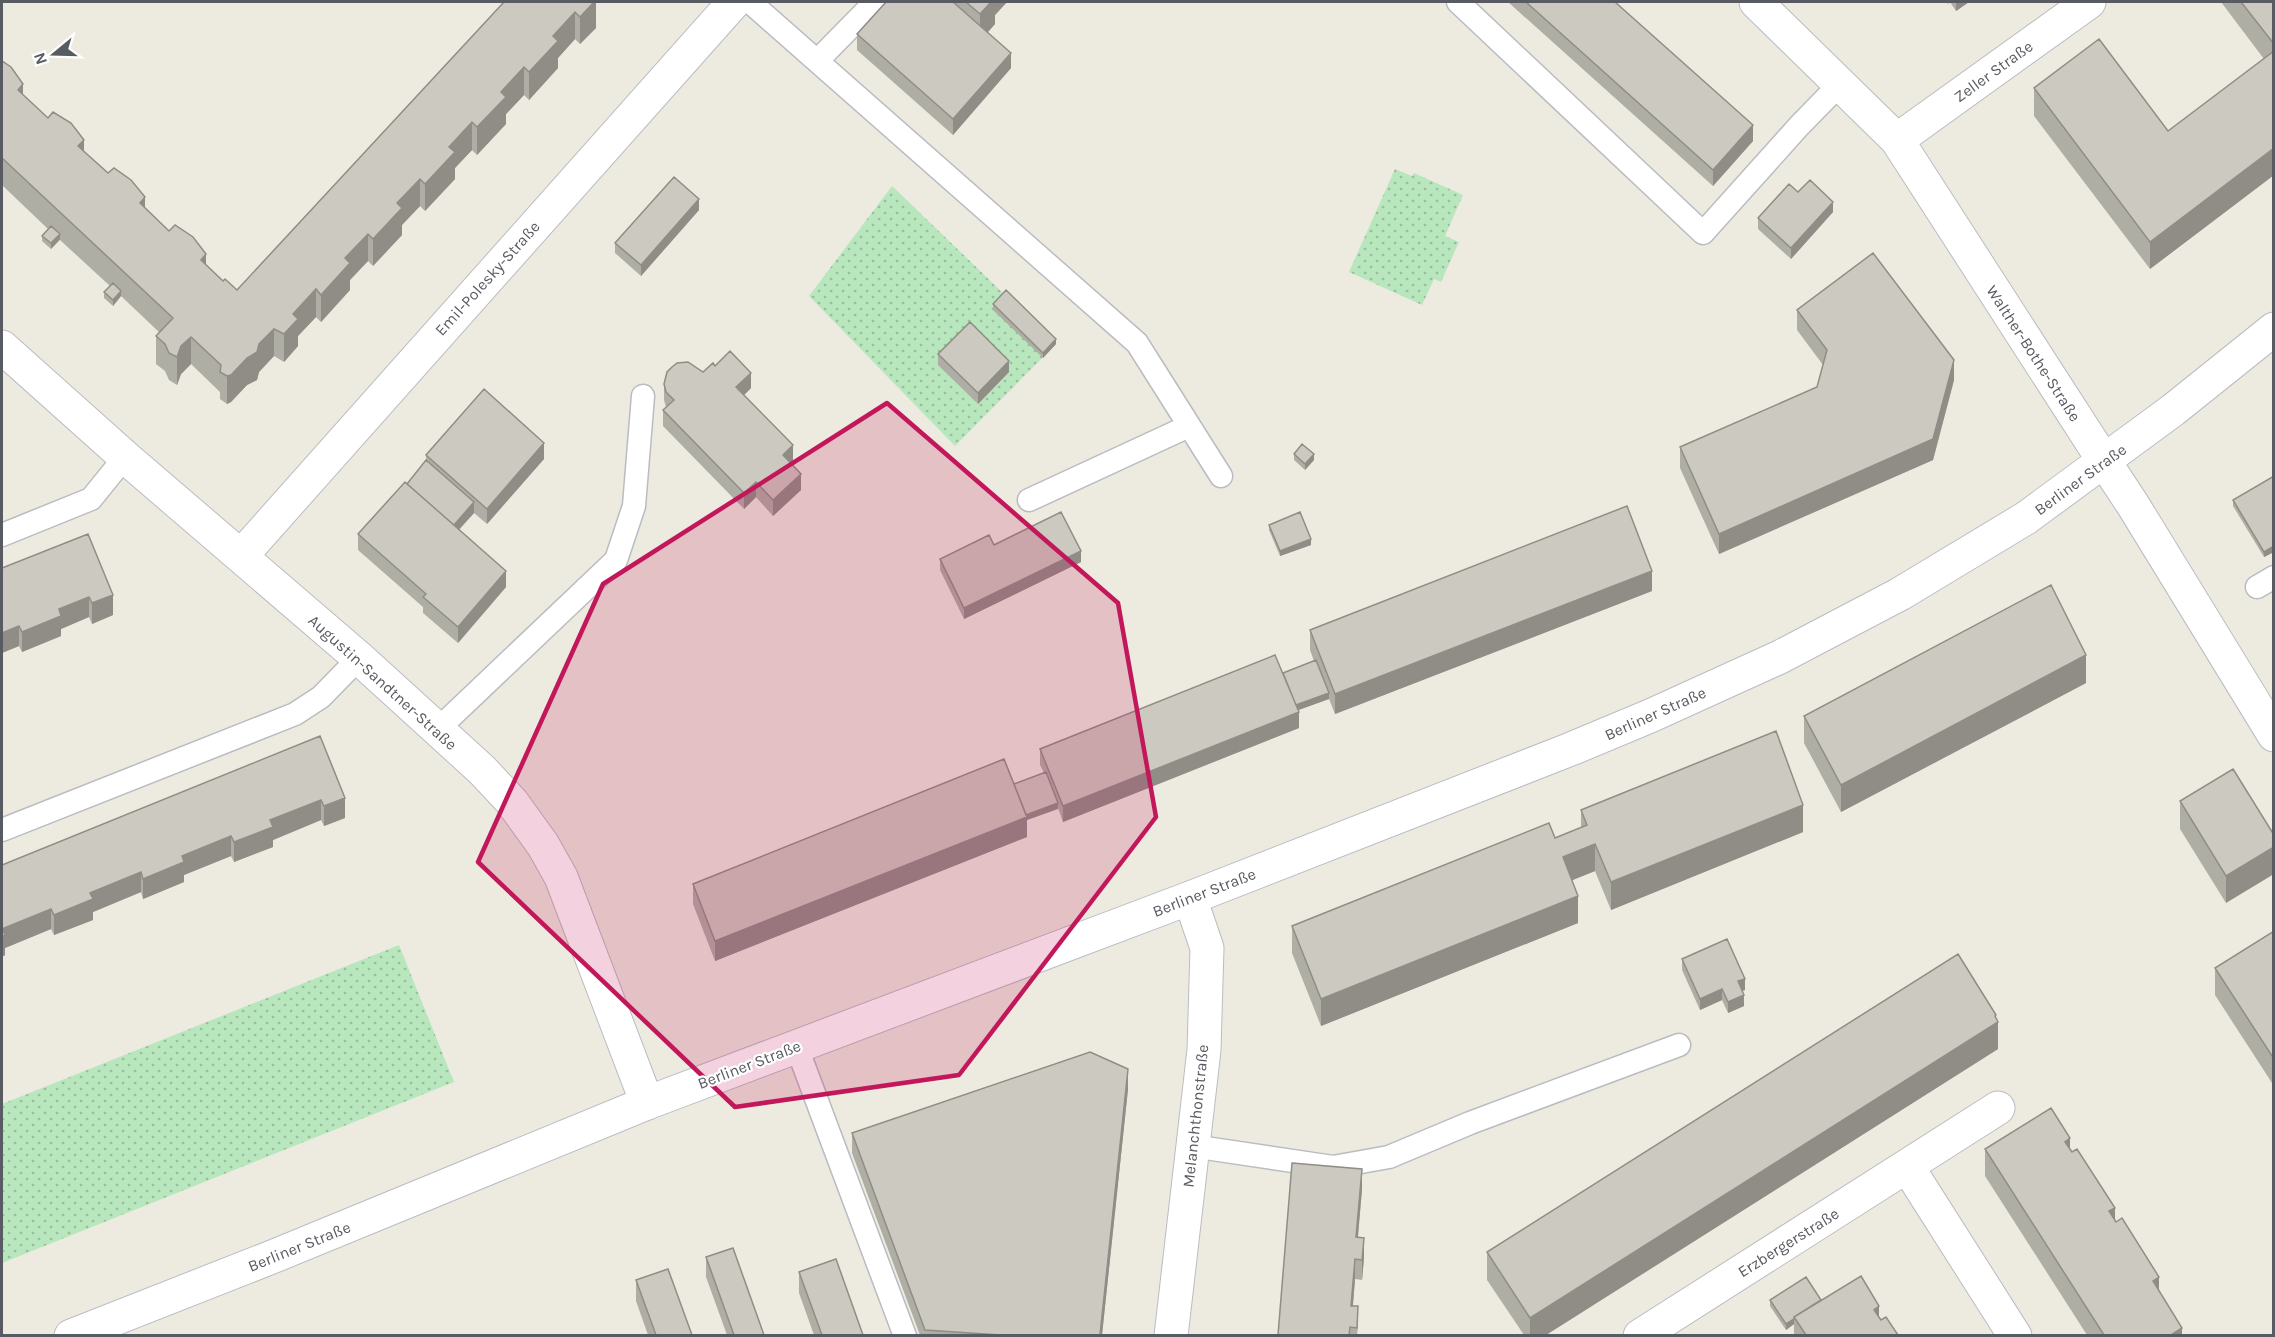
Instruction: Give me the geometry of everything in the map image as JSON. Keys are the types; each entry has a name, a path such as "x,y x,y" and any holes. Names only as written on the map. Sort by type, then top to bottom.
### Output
{"street":[{"name":"Emil-Polesky-Straße","path":"242,555 734,2"},
{"name":"Walther-Bothe-Straße","path":"1756,2 1897,140 2139,515 2274,735"},
{"name":"Zeller Straße","path":"1897,140 2089,2"},
{"name":"Berliner Straße","path":"71,1335 267,1259 647,1103 1190,898 1571,749 1780,657 1900,594 2017,524 2173,411 2274,329"},
{"name":"Augustin-Sandtner-Straße","path":"2,347 125,457 242,555 359,658 482,770 512,802 543,845 561,877 647,1103"},
{"name":"Melanchthonstraße","path":"1171,1335 1204,1050 1207,948 1190,898"},
{"name":"Erzbergerstraße","path":"1640,1335 1666,1326 1998,1108"},
{"path":"1907,1166 2015,1335"}],"lane":[{"path":"750,2 1137,343 1221,476"},
{"path":"817,61 875,2"},
{"path":"1458,2 1704,233 1799,126 1840,84"},
{"path":"437,730 616,560 634,506 643,396"},
{"path":"1029,500 1189,426"},
{"path":"2,535 91,499 125,457"},
{"path":"2,830 295,714 321,698 359,658"},
{"path":"796,1045 905,1335"},
{"path":"1192,1146 1333,1167 1389,1157 1470,1123 1679,1045"}],"highlighted area":[{"path":"887,403 1118,603 1156,817 959,1075 735,1107 478,862 603,584"}],"green space":[{"path":"1395,169 1412,176 1414,173 1463,195 1445,236 1459,242 1441,282 1434,279 1422,305 1349,272"},
{"path":"892,186 1056,344 955,446 809,296"},
{"path":"399,945 454,1082 2,1263 2,1104"}],"building":[{"path":"504,2 594,2 580,17 575,12 553,36 558,41 529,72 524,67 501,92 506,97 477,127 472,122 449,147 455,152 425,184 420,179 397,203 402,208 373,239 368,234 345,258 350,263 321,295 316,289 293,314 298,319 284,334 274,329 259,344 257,352 247,358 231,375 227,376 220,372 221,365 191,337 181,346 177,357 169,353 165,344 156,336 173,318 2,158 2,61 11,67 23,84 18,90 48,118 53,112 71,123 84,140 78,146 108,173 114,168 131,180 145,197 140,203 169,231 175,225 193,237 206,254 201,260 223,281 225,279 237,290"},
{"path":"886,2 953,2 1011,53 953,119 857,34"},
{"path":"966,2 991,2 980,14"},
{"path":"1526,2 1615,2 1753,125 1713,170"},
{"path":"2241,2 2274,2 2274,44"},
{"path":"2099,39 2168,131 2274,51 2274,148 2150,242 2034,88"},
{"path":"674,177 699,199 641,265 615,243"},
{"path":"1810,180 1833,202 1791,248 1758,218 1789,184 1798,192"},
{"path":"51,226 60,234 51,243 42,236"},
{"path":"1873,253 1954,360 1933,439 1719,534 1680,447 1817,387 1827,350 1797,310"},
{"path":"113,283 121,291 113,300 104,292"},
{"path":"1006,290 1056,339 1043,353 993,304"},
{"path":"970,322 1009,361 978,393 938,354"},
{"path":"730,351 751,373 736,387 793,445 783,455 801,474 773,500 756,482 744,493 663,410 674,400 666,392 664,384 667,372 672,367 677,363 688,362 703,372 713,363 715,366"},
{"path":"484,389 544,443 487,509 426,455"},
{"path":"1302,444 1314,454 1305,464 1294,454"},
{"path":"426,460 474,502 454,525 407,484"},
{"path":"2274,476 2274,546 2264,552 2233,500"},
{"path":"405,482 506,571 458,627 423,597 426,594 358,534"},
{"path":"1627,506 1652,571 1335,694 1310,630"},
{"path":"1061,512 1081,551 964,608 940,559 989,535 994,545"},
{"path":"1300,512 1311,539 1280,551 1269,525"},
{"path":"88,534 113,595 92,603 89,597 59,609 61,616 22,632 19,626 2,633 2,568"},
{"path":"2051,585 2086,655 1841,785 1804,716"},
{"path":"1275,655 1299,712 1063,806 1040,749"},
{"path":"1316,660 1329,693 1296,705 1283,673"},
{"path":"1776,731 1803,805 1611,882 1595,844 1563,857 1578,896 1321,999 1292,926 1549,823 1555,838 1587,825 1581,810"},
{"path":"320,736 345,798 324,806 321,800 270,820 273,827 234,842 231,836 182,856 184,862 143,879 141,872 90,893 93,899 54,915 51,909 2,929 2,865"},
{"path":"1004,759 1027,817 715,941 693,884"},
{"path":"2233,769 2274,835 2274,847 2226,876 2180,801"},
{"path":"1046,772 1058,803 1026,815 1014,784"},
{"path":"2274,931 2274,1059 2215,968"},
{"path":"1727,939 1745,979 1738,981 1744,995 1728,1002 1722,989 1700,999 1682,959"},
{"path":"1958,954 1996,1015 1998,1022 1530,1318 1487,1252"},
{"path":"1090,1052 1128,1069 1100,1335 1001,1335 925,1330 852,1133"},
{"path":"2051,1108 2070,1138 2065,1142 2072,1152 2077,1149 2115,1208 2109,1211 2116,1222 2122,1218 2159,1277 2153,1281 2182,1328 2171,1335 2104,1335 1985,1149"},
{"path":"1292,1163 1362,1169 1356,1237 1364,1238 1362,1260 1355,1259 1351,1306 1358,1306 1357,1328 1350,1327 1349,1335 1278,1335"},
{"path":"733,1248 764,1335 734,1335 706,1257"},
{"path":"836,1259 863,1335 822,1335 799,1272"},
{"path":"668,1269 692,1335 656,1335 636,1280"},
{"path":"1861,1276 1879,1306 1874,1310 1881,1320 1886,1317 1898,1335 1806,1335 1794,1317"},
{"path":"1806,1277 1821,1300 1786,1324 1770,1300"}]}
